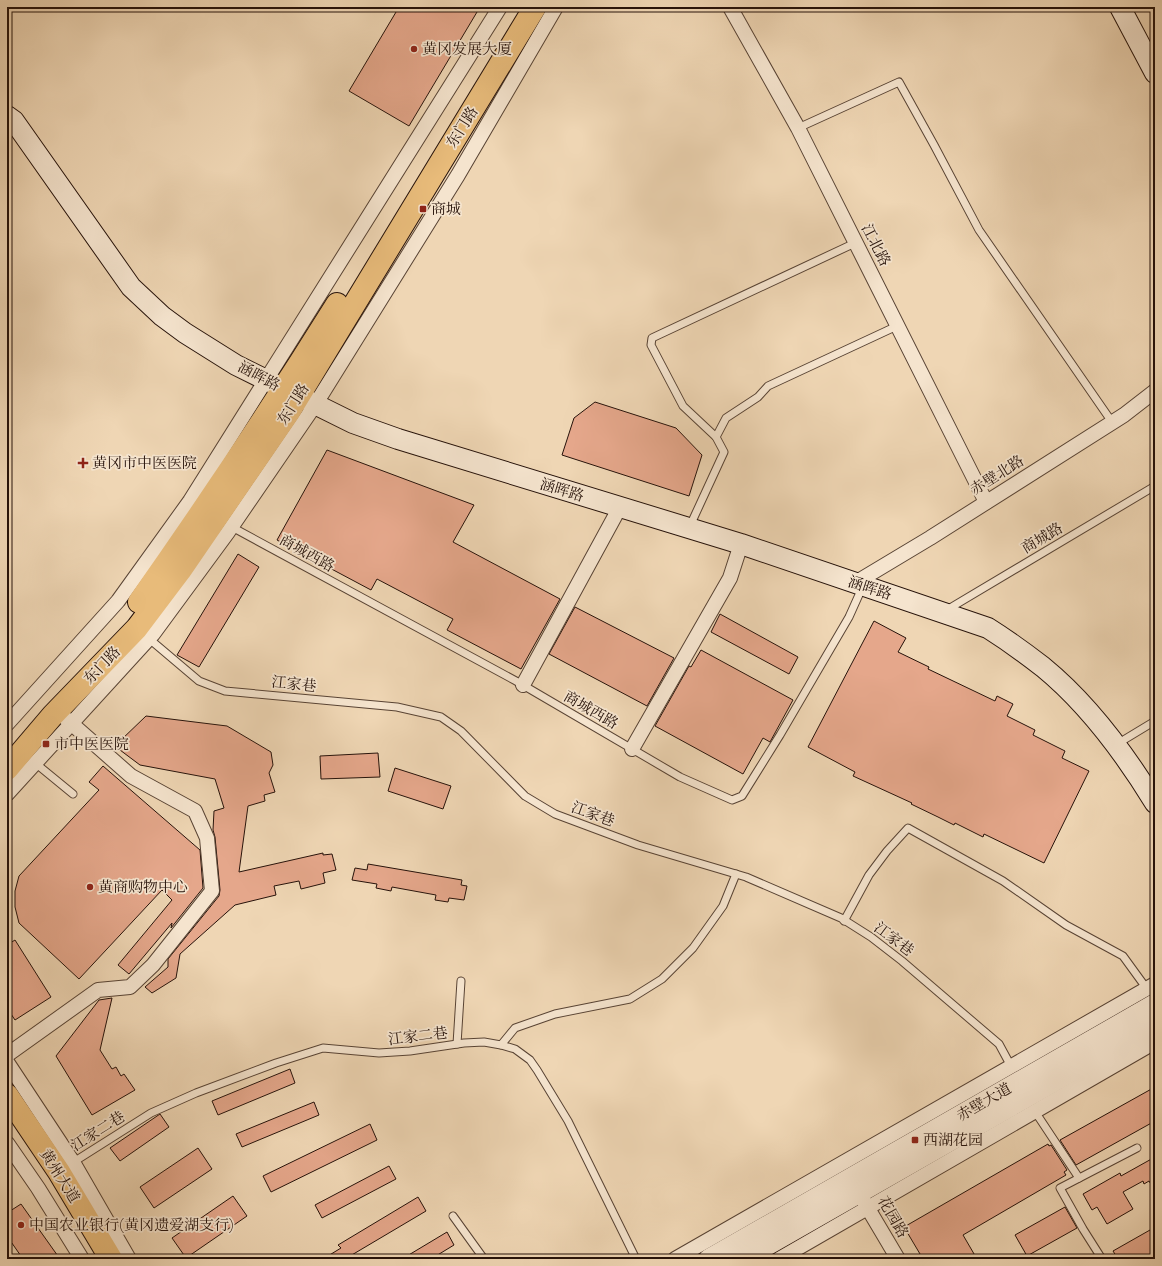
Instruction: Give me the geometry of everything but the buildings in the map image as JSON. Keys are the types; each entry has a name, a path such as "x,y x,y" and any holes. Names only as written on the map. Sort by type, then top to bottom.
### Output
{"main road":[{"name":"东门路","path":"7,769 64,718 143,633 180,571 224,522 291,393 520,7"},
{"name":"东门路","path":"21,755 134,609 206,506 291,393 535,7"},
{"name":"黄州大道","path":"7,1094 66,1167 111,1259"},
{"name":"黄州大道","path":"7,1113 53,1179 100,1259"}],"street":[{"path":"291,393 426,126 500,7"},
{"path":"7,724 118,601 190,501 291,393 458,175 556,7"},
{"name":"江北路","path":"730,7 798,128 986,502"},
{"path":"1120,7 1155,73"},
{"path":"1132,7 1155,50"},
{"name":"涵晖路","path":"7,116 14,121 131,287 162,316 185,333 236,365 353,423 398,439 741,544 988,628 1016,646 1044,668 1076,699 1115,745 1142,782 1155,803"},
{"name":"赤壁北路","path":"859,584 1124,415 1155,391"},
{"path":"523,685 620,507"},
{"path":"632,749 730,578 741,544"},
{"path":"7,1055 98,990 130,987 153,965 212,891 207,838 195,811 131,776 64,718"},
{"path":"7,794 21,755"},
{"name":"赤壁大道","path":"743,1259 863,1200 1023,1089 1152,992"},
{"name":"赤壁大道","path":"709,1259 1023,1089 1155,1024"},
{"path":"675,1259 1023,1089 1155,1042"},
{"path":"7,1062 66,1167 129,1259"},
{"path":"7,1143 38,1188 82,1259"},
{"path":"779,1259 863,1200"},
{"name":"花园路","path":"863,1200 898,1259"}],"lane":[{"path":"798,128 899,82 934,145 978,230 1112,422"},
{"path":"688,528 724,452 716,436 683,406 651,345 652,338 855,242"},
{"path":"716,436 726,418 758,398 768,386 897,326"},
{"name":"商城路","path":"943,612 1155,486"},
{"name":"商城西路","path":"224,522 523,685 680,777 732,800 742,796 780,735 845,624 859,584"},
{"name":"江家巷","path":"143,633 199,681 225,691 397,707 441,717 461,731 525,796 555,814 638,845 746,877 844,921 871,937 902,961 999,1044 1023,1089 1079,1178"},
{"path":"1115,745 1155,722"},
{"path":"21,755 73,794"},
{"path":"844,921 869,875 887,851 908,828 1003,881 1066,925 1123,956 1152,992"},
{"path":"501,1045 515,1028 555,1014 630,999 662,979 693,948 723,906 736,874"},
{"path":"457,1044 461,981"},
{"name":"江家二巷","path":"66,1167 151,1113 196,1093 276,1063 323,1048 379,1053 410,1051 457,1044 484,1042 515,1049 530,1060 538,1070 568,1121 636,1259"},
{"path":"1102,1259 1060,1188 1138,1148"},
{"path":"453,1216 484,1259"}],"place":[{"name":"黄冈发展大厦","path":"414,49"},
{"name":"商城","path":"423,209"},
{"name":"黄冈市中医医院","path":"83,463"},
{"name":"市中医医院","path":"46,744"},
{"name":"黄商购物中心","path":"90,887"},
{"name":"西湖花园","path":"915,1140"},
{"name":"中国农业银行(黄冈遗爱湖支行)","path":"21,1225"}]}
